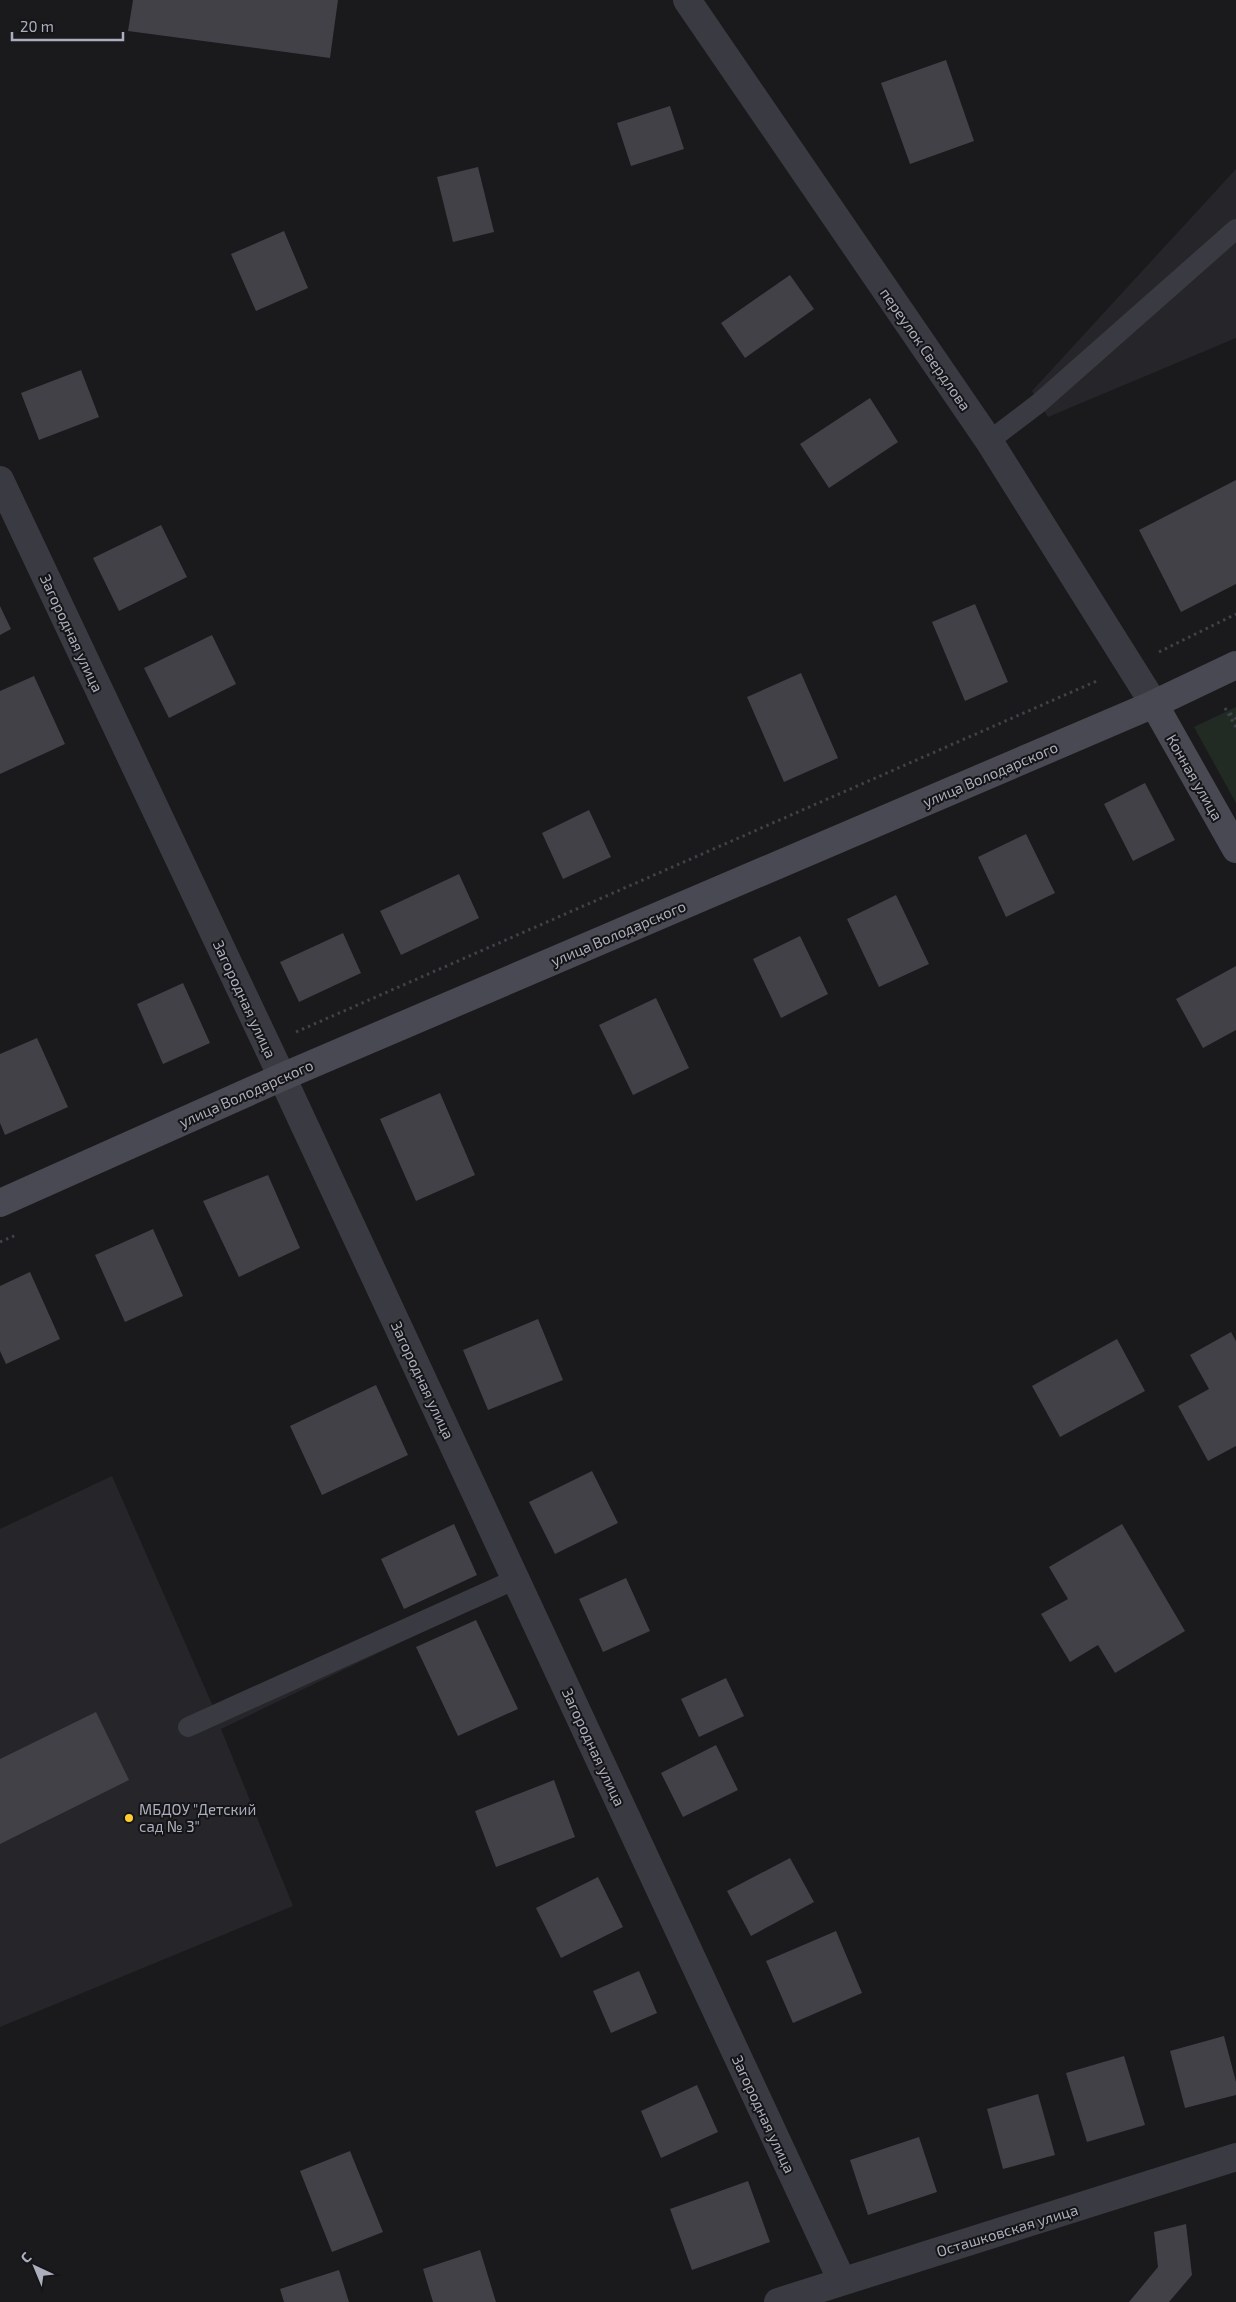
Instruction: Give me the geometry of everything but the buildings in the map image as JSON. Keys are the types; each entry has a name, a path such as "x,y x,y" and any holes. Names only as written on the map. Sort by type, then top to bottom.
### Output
{"street":[{"name":"переулок Свердлова","path":"685,0 990,441 1154,704"},
{"name":"Загородная улица","path":"0,480 282,1077 842,2281"},
{"name":"улица Володарского","path":"0,1203 282,1077 1154,704 1236,665"},
{"name":"Конная улица","path":"1154,704 1236,849"},
{"name":"Осташковская улица","path":"778,2302 1236,2157"}],"lane":[{"path":"990,441 1039,403 1236,230"},
{"path":"188,1727 516,1579"}],"path":[{"path":"266,1045 1130,667 1236,614"},
{"path":"1223,705 1236,727"},
{"path":"1227,711 1236,719"}],"shaded area":[{"path":"1236,169 1236,338 1048,417 1032,391"},
{"path":"1236,707 1236,803 1194,727"},
{"name":"МБДОУ \"Детский сад № 3\"","path":"112,1476 215,1711 495,1597 221,1729 293,1906 0,2027 0,1529"}],"place":[{"name":"МБДОУ \"Детский сад № 3\"","path":"129,1818"}]}
